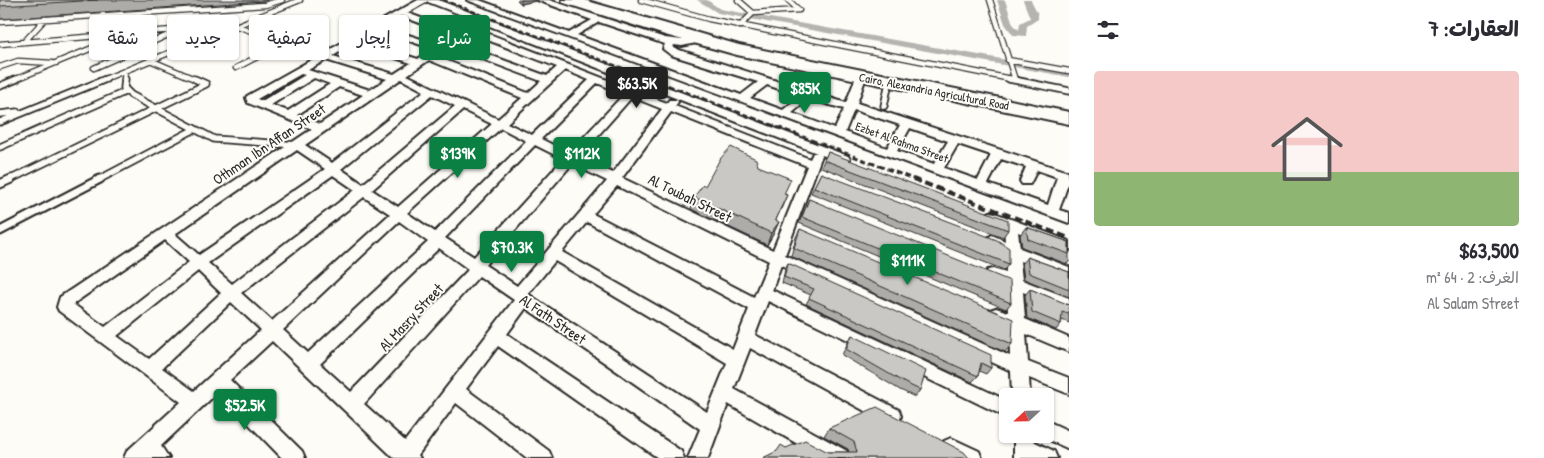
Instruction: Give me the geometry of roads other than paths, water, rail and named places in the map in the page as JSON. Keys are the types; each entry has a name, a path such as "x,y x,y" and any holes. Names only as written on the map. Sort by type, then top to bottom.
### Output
{"highway":[{"name":"Cairo, Alexandria Agricultural Road","path":"569,0 698,40 861,76 1069,118"},
{"name":"Cairo, Alexandria Agricultural Road","path":"589,0 685,29 759,47 1069,110"}],"street":[{"path":"396,15 424,0"},
{"path":"431,0 468,15"},
{"name":"Ezbet Al Rahma Street","path":"471,0 1069,218"},
{"path":"541,0 670,42 687,43 698,40"},
{"path":"400,13 419,18"},
{"path":"569,36 599,19"},
{"path":"490,24 678,96 816,164"},
{"path":"490,40 564,66 816,164 856,164"},
{"path":"670,42 668,49 674,53 907,123 1067,176 1052,212"},
{"name":"Al Toubah Street","path":"329,57 398,76 431,90 776,258 990,355 1069,386"},
{"path":"317,60 254,96 252,100 321,128"},
{"name":"Othman Ibn Affan Street","path":"105,336 65,308 66,301 71,296 422,60"},
{"path":"426,60 529,98"},
{"path":"487,60 548,80"},
{"path":"134,458 154,451 195,402 218,380 398,214 564,66"},
{"path":"299,70 371,94"},
{"path":"263,105 313,75"},
{"path":"838,134 851,106 861,76"},
{"path":"308,364 438,240 443,230 595,79"},
{"path":"742,99 767,80"},
{"path":"289,115 338,83"},
{"path":"195,402 105,336 198,263 333,169 431,90"},
{"name":"Al Masry Street","path":"352,404 473,274 481,257 630,93"},
{"path":"785,114 808,94"},
{"path":"166,233 407,457 497,336 521,297 553,252 614,180 678,96"},
{"path":"150,369 231,293 364,190 463,105"},
{"path":"890,153 907,123"},
{"path":"937,170 955,139"},
{"name":"Al Fath Street","path":"297,145 710,425"},
{"path":"981,186 998,153"},
{"path":"704,456 710,425 801,196 816,164"},
{"path":"1026,181 1033,165"},
{"path":"801,196 819,204"},
{"path":"975,210 1069,246"},
{"path":"585,215 760,299 999,406"},
{"path":"1011,224 1020,388"},
{"path":"789,226 807,234"},
{"path":"980,235 1069,273"},
{"path":"553,252 736,359"},
{"path":"979,268 1069,305"},
{"path":"980,307 1069,345"},
{"path":"497,336 674,458"},
{"path":"744,337 910,425"},
{"path":"218,380 296,458"},
{"path":"455,391 542,458"},
{"path":"723,392 840,458"},
{"path":"1054,433 1069,440"},
{"path":"932,437 972,458"},
{"path":"1023,446 1047,458"}],"lane":[{"path":"0,22 265,5 282,0"},
{"path":"239,23 300,0"},
{"path":"641,0 692,15 1069,90"},
{"path":"738,0 751,14"},
{"path":"741,24 751,14 799,10 788,0"},
{"path":"990,0 1008,63 1015,80"},
{"path":"24,42 45,19"},
{"path":"94,68 167,36"},
{"path":"0,44 89,37"},
{"path":"0,86 89,49"},
{"path":"0,122 150,60 206,84 158,109 0,184"},
{"path":"236,68 251,60"},
{"path":"0,67 18,61 53,63"},
{"path":"1008,63 1069,71"},
{"path":"125,71 124,82 126,91 195,129 221,140 297,145"},
{"path":"884,106 888,87"},
{"path":"0,148 126,91"},
{"path":"0,114 26,111"},
{"path":"0,231 195,129"}],"waterway":[{"path":"701,0 718,11 1069,74"},
{"path":"1001,0 1009,24 1016,33 1023,34 1023,25 1034,19 1034,14 1027,0"}],"railway":[{"path":"443,0 654,80"},
{"path":"651,79 916,180"},
{"path":"913,179 1069,238"}]}
